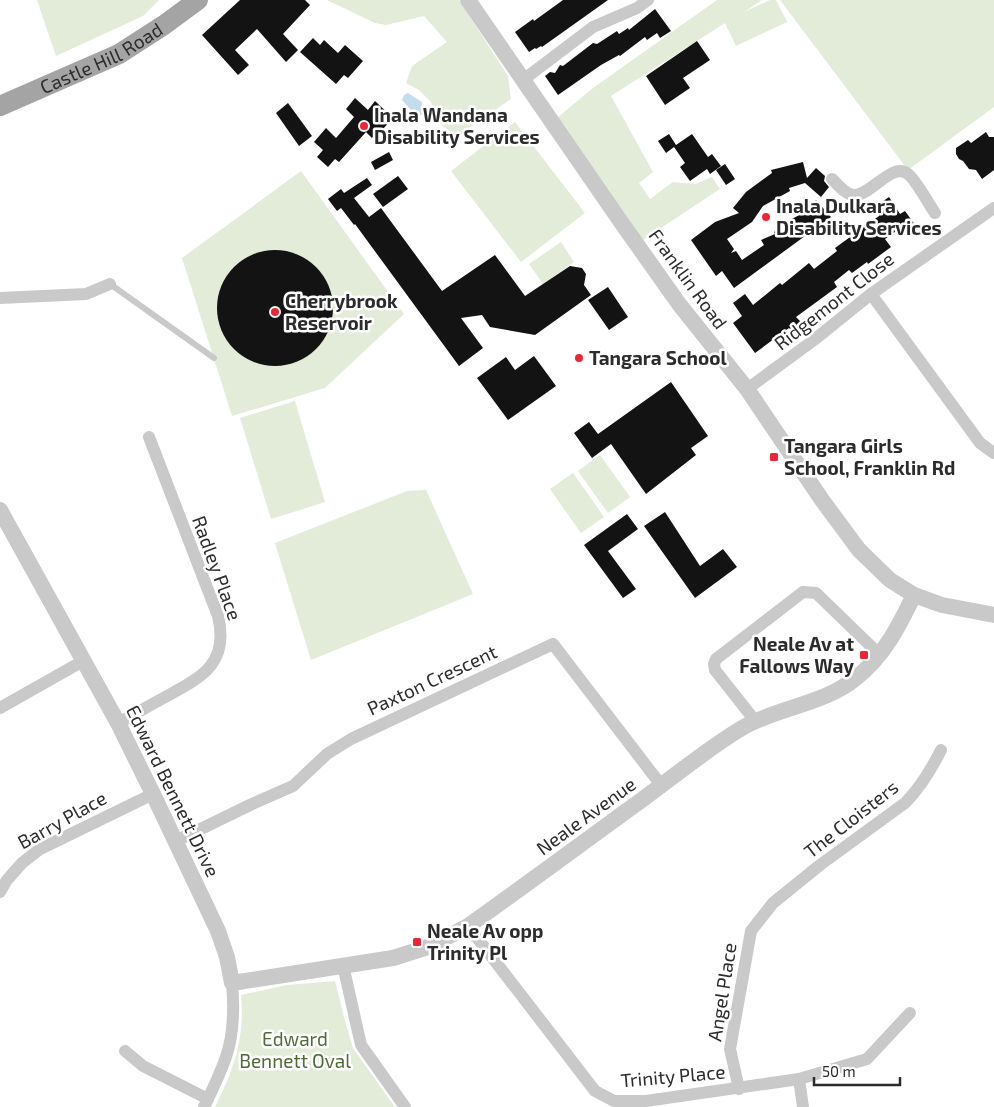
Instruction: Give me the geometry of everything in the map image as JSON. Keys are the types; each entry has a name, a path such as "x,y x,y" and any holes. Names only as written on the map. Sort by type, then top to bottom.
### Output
{"main road":[{"name":"Castle Hill Road","path":"0,92 66,67 111,46 140,29 180,0"},
{"name":"Castle Hill Road","path":"0,106 119,54 198,0"}],"street":[{"name":"Franklin Road","path":"468,0 679,304 747,390 849,538 870,563 890,580 914,595 942,605 994,616"},
{"path":"523,80 593,26 637,8 648,0"},
{"path":"832,179 849,194 854,195 868,190 896,172 902,171 909,174 935,213"},
{"name":"Ridgemont Close","path":"747,390 871,294 994,209"},
{"path":"0,298 86,294 110,284"},
{"path":"871,294 980,443 994,453"},
{"name":"Radley Place","path":"118,723 201,677 213,663 220,646 221,637 218,616 149,437"},
{"name":"Edward Bennett Drive","path":"0,511 118,723 218,931 227,957 232,983 232,1024 227,1055 206,1103"},
{"path":"756,722 715,670 714,664 716,659 803,592 816,593 880,655"},
{"name":"Neale Avenue","path":"232,983 393,958 432,946 468,926 742,728 837,691 855,679 880,655 897,630 914,595"},
{"name":"Paxton Crescent","path":"176,841 292,786 327,754 351,739 553,644 662,786"},
{"path":"0,708 83,661"},
{"name":"The Cloisters","path":"794,888 820,865 906,803 929,773 941,750"},
{"name":"Barry Place","path":"0,892 22,862 40,849 153,794"},
{"name":"Angel Place","path":"739,1089 730,1050 751,931 773,903 794,888"},
{"name":"Trinity Place","path":"468,926 595,1091 614,1100 646,1101 799,1079 867,1059 910,1013"},
{"path":"343,965 361,1045 406,1107"},
{"path":"124,1051 143,1066 206,1103"},
{"path":"799,1079 803,1107"}],"lane":[{"path":"110,284 214,358"}],"green space":[{"path":"37,0 159,0 143,16 56,56"},
{"path":"327,0 459,0 508,76 511,99 456,137 439,123 431,102 419,90 406,83 412,66 447,42 424,16 386,25 375,23"},
{"path":"717,0 762,0 744,12 770,0 776,0 787,22 736,46 725,23 611,96 653,172 639,183 650,199 673,182 695,184 712,177 720,189 643,240 558,117 593,88"},
{"path":"780,0 994,0 994,107 908,170"},
{"path":"515,122 585,213 521,262 451,171"},
{"path":"301,171 404,314 325,388 232,416 182,258"},
{"path":"561,242 574,262 543,284 529,264"},
{"path":"295,401 325,502 271,519 240,418"},
{"path":"600,455 630,497 608,513 578,471"},
{"path":"573,473 604,517 581,533 550,489"},
{"path":"426,490 473,594 311,660 275,543 407,491"},
{"name":"Edward Bennett Oval","path":"335,981 353,1048 395,1107 215,1107 228,1080 237,1053 241,1026 241,995 287,985"}],"water":[{"path":"408,93 422,102 422,115 416,116 402,100 404,95"}],"building":[{"path":"240,0 305,0 310,5 283,34 298,50 286,62 257,29 235,50 249,65 238,75 202,35"},
{"path":"563,0 608,0 542,47 535,48 529,52 515,32"},
{"path":"655,9 671,31 660,38 657,33 647,40 645,37 620,56 601,65 558,95 545,76 550,72 555,73 560,65 563,66 593,43 597,44 617,31 619,34 628,28 629,30"},
{"path":"313,38 320,45 324,40 338,53 345,45 363,61 348,78 344,75 336,84 300,52"},
{"path":"697,41 710,60 683,78 690,88 665,105 646,76"},
{"path":"355,98 368,110 375,101 393,118 372,138 366,132 339,162 335,159 328,167 317,157 323,150 314,142 326,128 336,138 354,117 346,109"},
{"path":"288,103 312,136 299,146 276,113"},
{"path":"986,132 989,137 994,137 994,170 982,179 976,170 969,169 959,159 956,154 956,148 968,140 971,143"},
{"path":"669,134 676,145 692,134 708,157 712,154 721,166 710,174 707,169 690,181 680,167 685,163 674,147 666,153 658,141"},
{"path":"389,152 393,160 375,170 371,162"},
{"path":"803,162 807,178 816,168 825,176 824,181 829,187 821,197 805,183 789,188 790,191 763,206 752,222 727,239 734,249 731,253 736,251 742,260 764,245 761,240 775,234 774,232 788,221 805,212 804,210 816,200 831,217 734,288 722,271 716,276 691,240 715,222 739,213 733,208 746,192 772,173 771,170"},
{"path":"725,164 735,179 726,185 716,170"},
{"path":"398,176 408,189 383,207 373,194"},
{"path":"367,178 372,185 354,198 369,217 381,208 442,291 495,255 525,296 570,266 582,268 586,274 584,285 591,295 535,335 490,327 482,315 461,318 483,348 459,366 355,224 341,208 337,211 328,199 341,189 344,193"},
{"path":"889,197 900,214 905,211 918,229 908,236 902,227 885,239 891,247 852,273 849,270 834,282 837,287 796,317 801,322 791,330 789,328 755,353 733,323 742,316 733,303 745,294 753,305 809,263 814,269 837,251 835,248 879,216 879,204"},
{"name":"Cherrybrook Reservoir","path":"275,250 297,254 307,259 316,267 324,276 329,286 333,308 329,330 324,340 316,349 307,357 297,362 275,366 253,362 243,357 234,349 226,340 221,330 217,308 221,286 226,276 234,267 243,259 253,254"},
{"path":"608,287 628,317 609,330 588,300"},
{"path":"534,356 556,386 508,420 477,378 506,357 515,370"},
{"path":"671,382 708,436 691,448 696,455 646,494 611,444 592,458 574,433 589,422 598,434"},
{"path":"665,512 700,566 723,549 737,567 695,598 644,526"},
{"path":"627,514 638,529 608,551 636,589 623,598 584,545"}],"place":[{"name":"Inala Wandana Disability Services","path":"364,126"},
{"name":"Inala Dulkara Disability Services","path":"766,217"},
{"name":"Cherrybrook Reservoir","path":"275,312"},
{"name":"Tangara School","path":"579,358"},
{"name":"Tangara Girls School, Franklin Rd","path":"774,457"},
{"name":"Neale Av at Fallows Way","path":"864,655"},
{"name":"Neale Av opp Trinity Pl","path":"417,942"}]}
